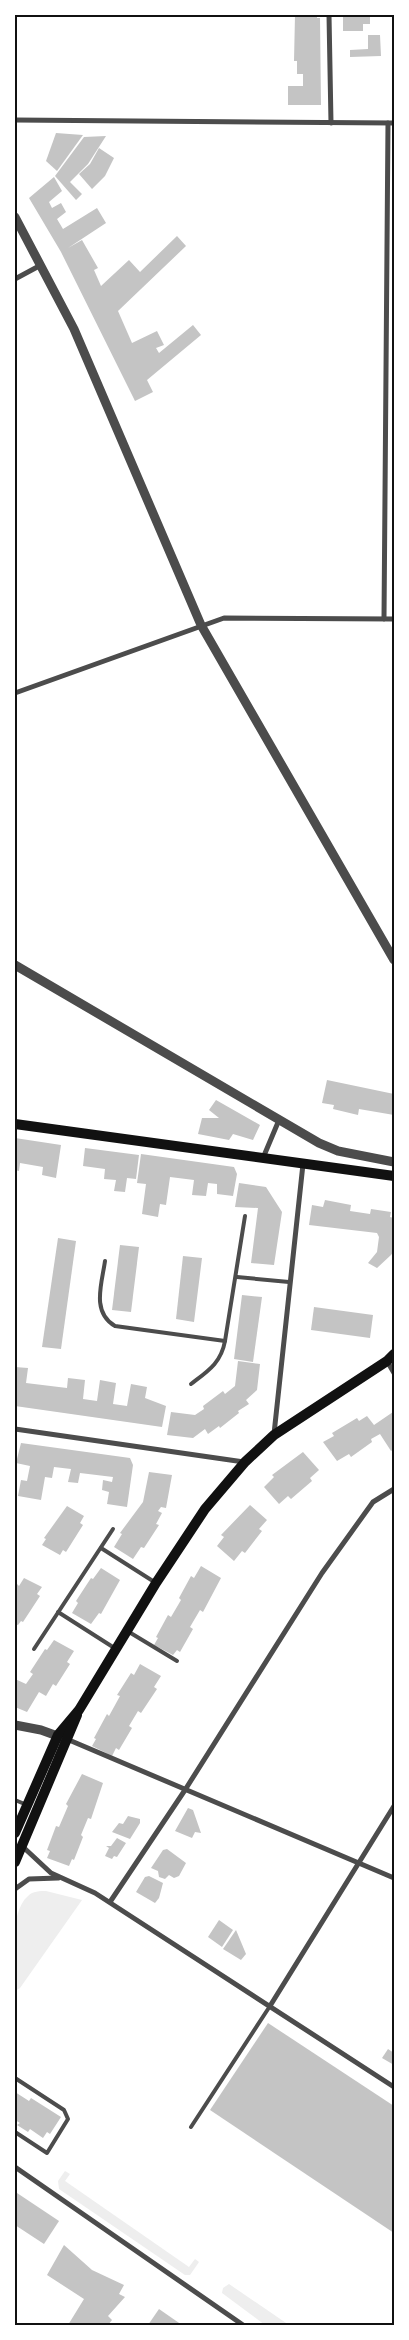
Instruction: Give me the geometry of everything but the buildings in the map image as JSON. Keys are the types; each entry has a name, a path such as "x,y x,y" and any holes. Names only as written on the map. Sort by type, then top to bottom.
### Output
{"main road":[{"path":"15,1124 394,1176"},
{"path":"15,1833 58,1735 79,1710 189,1530 245,1462 274,1435 392,1358"},
{"path":"15,1862 68,1740 79,1710"}],"street":[{"path":"329,15 330,123"},
{"path":"15,120 391,123 384,619"},
{"path":"15,217 74,329 201,625 394,960"},
{"path":"15,279 41,264"},
{"path":"15,693 201,625 232,618 394,619"},
{"path":"15,965 328,1148 394,1162"},
{"path":"263,1158 279,1120"},
{"path":"274,1435 303,1164"},
{"path":"392,1358 394,1374"},
{"path":"15,1429 245,1462"},
{"path":"110,1902 185,1790 322,1573 373,1502 394,1489"},
{"path":"15,1725 58,1735 394,1878"},
{"path":"270,2006 394,1806"},
{"path":"22,1845 47,1869 110,1902 394,2087"},
{"path":"15,1889 29,1879 61,1878"},
{"path":"15,2167 243,2325"}],"lane":[{"path":"191,1384 219,1361 226,1342 245,1216"},
{"path":"105,1261 99,1300 100,1309 109,1323 115,1326 226,1342"},
{"path":"237,1277 289,1282"},
{"path":"34,1649 114,1529"},
{"path":"101,1548 156,1583"},
{"path":"58,1612 116,1649"},
{"path":"127,1631 176,1661"},
{"path":"15,1800 27,1805"},
{"path":"191,2127 270,2006"},
{"path":"15,2078 64,2110 68,2119 47,2153 15,2132"}],"shaded area":[{"path":"46,1891 82,1900 20,1988 15,1991 14,1940 18,1914 22,1904 30,1894"},
{"path":"65,2171 70,2174 65,2181 189,2267 195,2259 199,2262 190,2275 185,2275 59,2189 58,2181"},
{"path":"229,2284 289,2325 265,2325 222,2293 223,2288"}]}
